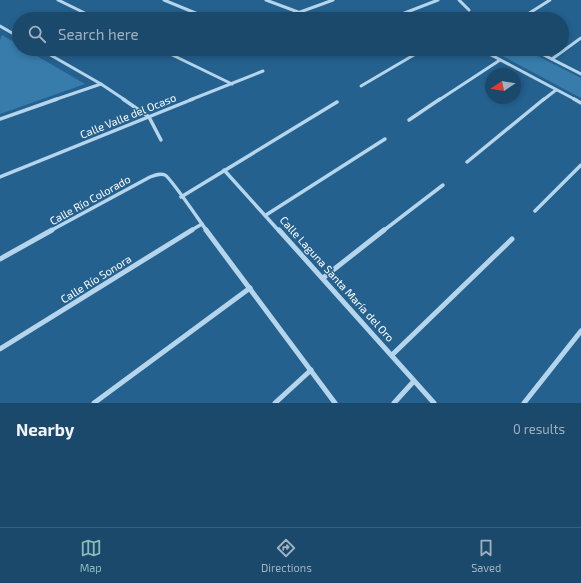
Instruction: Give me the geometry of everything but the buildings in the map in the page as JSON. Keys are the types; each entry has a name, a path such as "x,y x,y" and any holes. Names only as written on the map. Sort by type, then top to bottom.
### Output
{"street":[{"path":"58,0 83,12"},
{"path":"164,0 193,12"},
{"path":"266,0 296,12"},
{"path":"301,12 333,0"},
{"path":"407,12 438,0"},
{"path":"459,0 469,10"},
{"path":"531,12 550,0"},
{"path":"0,26 12,33"},
{"path":"569,47 581,38"},
{"path":"52,56 101,84 149,117 161,140"},
{"path":"174,56 232,84"},
{"path":"361,86 412,56"},
{"path":"493,56 581,103"},
{"path":"546,56 581,74"},
{"path":"552,59 556,56"},
{"path":"409,120 500,60"},
{"name":"Calle Valle del Ocaso","path":"0,177 263,72"},
{"path":"0,120 101,84"},
{"path":"467,162 556,90"},
{"path":"335,403 181,197 337,102"},
{"path":"266,215 385,139"},
{"path":"535,211 581,165"},
{"name":"Calle Laguna Santa María del Oro","path":"224,170 323,278 434,403"},
{"name":"Calle Río Colorado","path":"0,260 159,173 171,177 181,197"},
{"path":"323,278 443,185"},
{"name":"Calle Río Sonora","path":"0,349 202,224"},
{"path":"392,355 512,239"},
{"path":"94,403 250,288"},
{"path":"524,403 581,331"},
{"path":"275,403 311,370"},
{"path":"394,403 414,381"}],"shaded area":[{"path":"2,35 12,41 12,56 37,56 85,84 0,114 0,40"},
{"path":"503,56 538,56 581,78 581,98"}]}
